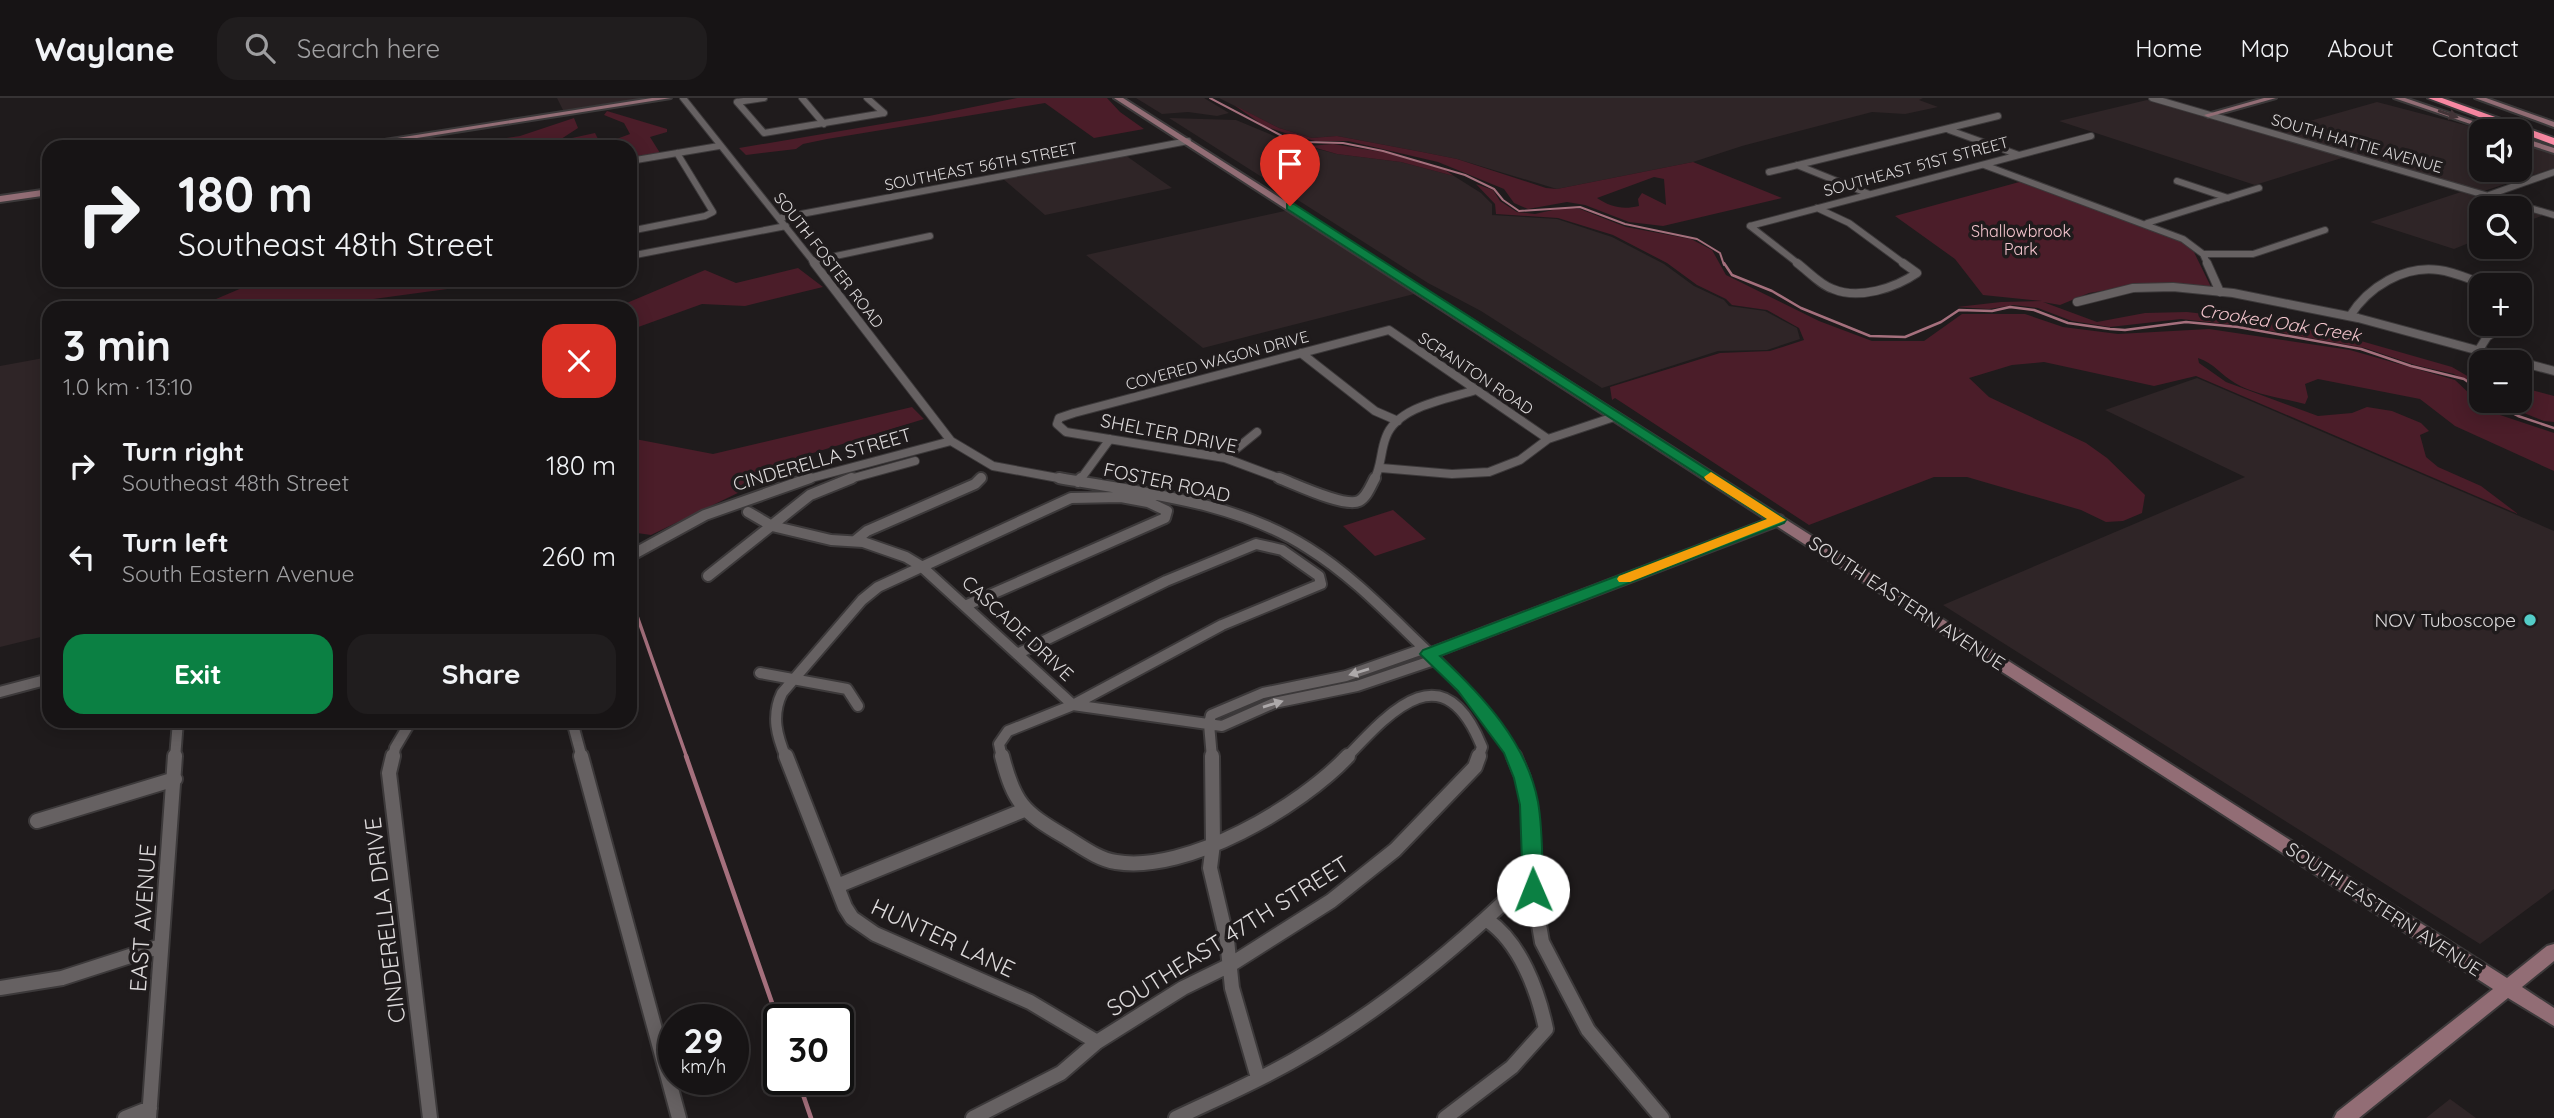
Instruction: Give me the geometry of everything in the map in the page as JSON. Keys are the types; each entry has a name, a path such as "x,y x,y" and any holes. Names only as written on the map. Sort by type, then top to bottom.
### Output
{"highway":[{"path":"2434,98 2482,119"},
{"path":"2451,98 2554,135"},
{"path":"2532,136 2554,143"}],"main road":[{"path":"390,140 667,98"},
{"name":"SOUTH EASTERN AVENUE","path":"1118,98 2554,1018"},
{"path":"2207,115 2272,98"},
{"path":"2398,98 2473,119"},
{"path":"2479,98 2554,125"},
{"path":"2532,143 2554,151"},
{"path":"0,199 42,193"},
{"path":"2344,1118 2554,951"}],"street":[{"name":"SOUTH FOSTER ROAD","path":"683,98 719,146 780,218 951,441"},
{"path":"764,98 737,102 764,133 884,113 867,98"},
{"path":"803,98 824,124"},
{"name":"SOUTH HATTIE AVENUE","path":"2152,98 2554,215"},
{"path":"1769,172 1998,116"},
{"path":"1947,129 2019,155"},
{"name":"SOUTHEAST 51ST STREET","path":"1817,208 1849,222 1917,273 1898,282 1852,294 1831,289 1750,226 1869,194 1984,165 2091,136"},
{"name":"SOUTHEAST 56TH STREET","path":"780,218 1188,141"},
{"path":"637,159 719,146"},
{"path":"637,228 705,216 713,212 677,153"},
{"path":"1797,165 1869,194"},
{"path":"1984,165 2147,223 2183,239 2203,254 2220,292"},
{"path":"2488,195 2554,172"},
{"path":"2177,181 2228,198"},
{"path":"2147,223 2259,188"},
{"path":"637,255 786,226"},
{"path":"2203,254 2253,254 2325,230"},
{"path":"812,261 930,236"},
{"path":"2350,316 2362,296 2371,289 2424,269 2448,272 2469,279"},
{"path":"2077,302 2102,293 2134,288 2220,292 2350,316 2480,348 2554,371"},
{"name":"COVERED WAGON DRIVE","path":"1057,424 1059,418 1074,413 1389,330"},
{"name":"SCRANTON ROAD","path":"1389,330 1548,439"},
{"path":"2480,348 2488,336"},
{"path":"1301,353 1375,411 1398,421"},
{"path":"1476,390 1416,409 1398,421 1386,436 1381,468 1475,475 1520,460 1548,439 1617,416"},
{"name":"SHELTER DRIVE","path":"1057,424 1066,432 1225,458 1345,502 1357,502 1364,497 1381,468"},
{"path":"1225,458 1257,432"},
{"path":"1078,482 1110,439"},
{"name":"FOSTER ROAD","path":"951,441 993,466 1195,502 1272,529 1307,547 1354,581 1464,687 1512,751 1523,778 1529,805 1533,890 1542,942 1588,1030 1662,1118"},
{"name":"CINDERELLA STREET","path":"637,552 686,523 734,502 783,486 951,441"},
{"path":"708,576 810,495 832,484 915,461"},
{"path":"856,540 867,531 975,484 981,478"},
{"name":"HUNTER LANE","path":"967,605 1165,518 1167,511 1158,505 1081,495 1036,512 921,566 869,593 778,698 776,732 845,907 852,918 869,930 1030,1002 1097,1042"},
{"name":"CASCADE DRIVE","path":"748,512 772,526 831,540 856,540 906,557 921,566 967,605 1073,705 1222,726 1274,703 1357,686 1429,654 1779,520"},
{"path":"1017,654 1166,581 1256,544 1282,550 1319,576 1321,583 1222,625 1073,705 1008,731 999,744 1002,761 1024,810 1095,855 1123,863 1183,855 1213,844"},
{"path":"760,673 847,689 859,706"},
{"path":"0,692 42,681"},
{"name":"SOUTHEAST 47TH STREET","path":"973,1118 1061,1073 1097,1042 1183,988 1230,965 1364,877 1395,850 1475,767 1482,747 1473,725 1455,706 1435,695 1394,709 1306,793 1213,844"},
{"path":"1209,724 1212,736 1213,844 1210,868 1227,940 1232,988 1258,1078"},
{"name":"EAST AVENUE","path":"150,1113 178,728"},
{"name":"CINDERELLA DRIVE","path":"407,728 395,748 389,773 430,1118"},
{"path":"574,728 679,1118"},
{"path":"37,821 175,779"},
{"path":"838,886 1024,810"},
{"path":"1176,1118 1295,1060 1390,1000 1487,920 1504,902"},
{"path":"1445,1118 1518,1062 1535,1046 1546,1029 1544,1016 1504,933 1487,920"},
{"path":"0,988 31,987 71,977 161,946"},
{"path":"125,1118 150,1113"}],"shaded area":[{"path":"557,98 645,98 563,110"},
{"path":"1136,98 1204,98 1229,113 1217,116 1188,112 1162,114"},
{"path":"1219,98 1923,98 1919,100 1938,107 1905,114 1872,112 1742,146 1693,162 1557,189 1457,159 1337,136 1312,138 1279,128"},
{"path":"2147,100 2345,157 2255,185 2059,121"},
{"path":"2377,102 2469,126 2469,182 2511,182 2484,191 2275,131"},
{"path":"1169,118 1236,120 1286,141 1337,154 1401,162 1454,176 1481,193 1492,204 1492,215 1557,219 1612,237 1664,264 1694,286 1724,300 1729,306 1765,311 1797,328 1800,339 1767,350 1718,351 1602,388 1481,311 1428,283"},
{"path":"2532,146 2554,154 2554,168 2532,175"},
{"path":"1125,155 1172,188 1045,215 1002,178"},
{"path":"2464,191 2481,196 2469,196 2469,243 2454,249 2370,222"},
{"path":"1289,210 1414,294 1203,348 1086,255"},
{"path":"2532,211 2544,215 2532,220"},
{"path":"42,358 42,637 0,647 0,366"},
{"path":"2197,378 2554,531 2554,889 2480,944 1943,605 2245,477 2105,410"},
{"path":"2450,1099 2476,1118 2426,1118"}],"green space":[{"path":"1017,98 1107,98 1120,112 1144,129 1094,138 1045,103 827,139 803,144 796,149 746,155 739,148 929,116"},
{"path":"1234,105 1279,128 1312,138 1337,136 1457,159 1546,188 1557,189 1693,162 1782,198 1663,226 1629,222 1585,205 1567,202 1528,209 1514,203 1504,189 1438,162 1348,141 1315,141 1264,126","holes":["1654,177 1664,179 1666,205 1642,193 1638,199 1639,206 1627,208 1607,204 1597,198"]},
{"path":"607,111 667,129 667,132 650,137 660,153 637,157 637,140 614,140 630,134 624,123 604,115"},
{"path":"574,118 578,128 560,140 492,140 520,136"},
{"path":"595,133 598,140 563,140"},
{"path":"1333,144 1383,152 1445,170 1454,176 1401,162 1337,154 1309,146"},
{"name":"Shallowbrook Park","path":"2023,181 2178,238 2192,248 2211,287 2146,284 2089,293 2060,305 2043,302 2097,322 2145,313 2187,312 2266,321 2361,341 2452,367 2469,377 2469,382 2454,374 2415,365 2365,348 2244,326 2181,319 2110,327 2072,321 2038,308 2014,305 1989,309 1957,307 2042,301 1983,295 1955,259 1895,216"},
{"path":"1476,184 1493,190 1500,201 1517,212 1535,214 1566,207 1580,209 1626,227 1691,239 1712,250 1726,275 1819,321 1872,341 1924,341 1962,314 2025,314 2063,327 2118,334 2209,329 2350,350 2455,380 2469,393 2469,413 2494,413 2554,433 2554,471 2455,426 2420,399 2318,379 2305,384 2308,397 2305,404 2243,387 2198,358 2199,363 2226,382 2318,416 2352,413 2367,407 2392,411 2421,423 2429,431 2420,435 2426,457 2438,467 2481,486 2518,514 2196,376 2154,386 2044,362 2012,365 1969,378 1989,397 2086,443 2107,458 2145,495 2142,513 2123,521 2106,522 2081,510 1967,477 1934,477 1809,525 1615,398 1612,400 1610,387 1720,353 1770,351 1804,340 1799,328 1767,310 1732,305 1726,299 1697,285 1667,263 1613,235 1558,218 1496,214 1495,204"},
{"path":"798,268 823,287 745,306 702,304 637,327 637,301 631,301 705,270 736,283"},
{"path":"244,287 462,287 359,301 216,299"},
{"path":"2532,390 2554,396 2554,422 2524,413 2532,413"},
{"path":"912,407 924,419 777,464 746,489 651,535 637,533 637,439 713,454"},
{"path":"1393,510 1426,539 1375,556 1343,526"}],"waterway":[{"name":"Crooked Oak Creek","path":"1210,98 1282,136 1307,142 1343,143 1383,151 1465,175 1494,189 1503,200 1519,211 1580,207 1625,224 1697,239 1720,253 1724,265"},
{"name":"Crooked Oak Creek","path":"1724,263 1732,275 1772,291 1801,308 1870,336 1905,337 1941,322 1959,310 1992,311 2010,307 2034,310 2068,323 2110,329 2125,330 2186,322 2238,327 2361,349 2469,383"},
{"name":"Crooked Oak Creek","path":"2512,413 2554,428"},
{"path":"637,616 687,758"},
{"path":"686,756 772,1004"},
{"path":"803,1095 811,1118"}],"slow traffic":[{"path":"1625,579 1779,520 1711,477"}],"place":[{"name":"NOV Tuboscope","path":"2530,620"}],"route":[{"path":"1290,206 1779,520 1429,654 1464,687 1512,751 1523,778 1529,805 1533,890"}]}
